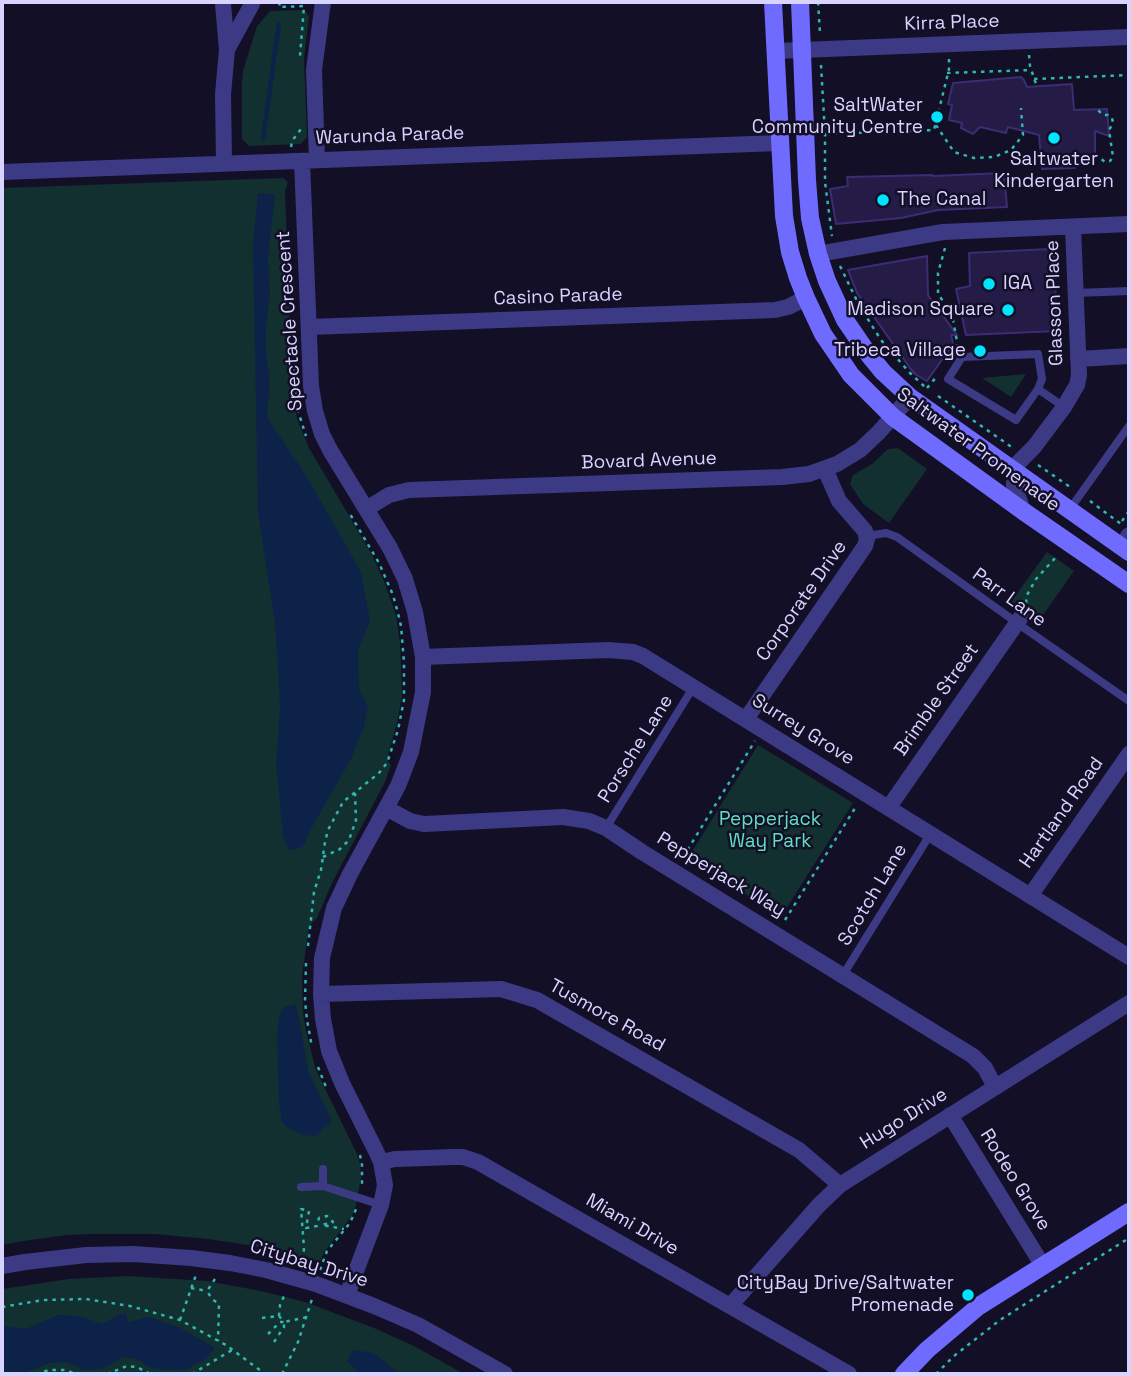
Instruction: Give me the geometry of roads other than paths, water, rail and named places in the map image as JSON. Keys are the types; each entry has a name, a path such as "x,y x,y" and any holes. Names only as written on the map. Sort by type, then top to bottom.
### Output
{"street":[{"path":"222,3 228,8 240,10 253,2"},
{"path":"227,50 253,2"},
{"name":"Spectacle Crescent","path":"323,2 304,160 311,386 318,423 330,450 390,548 405,579 415,612 423,657 423,692 405,770 334,908 322,958 324,1027 334,1066 381,1162 385,1185 381,1205 347,1295"},
{"name":"Saltwater Promenade","path":"774,2 783,216 794,264 823,334 868,393 893,417 1129,584"},
{"name":"Saltwater Promenade","path":"800,2 811,50 807,180 810,218 827,252 835,299 859,340 883,372 910,397 1070,510 1126,538"},
{"path":"222,3 227,50 222,102 224,163"},
{"name":"Kirra Place","path":"775,51 1129,37"},
{"name":"Warunda Parade","path":"2,172 779,143"},
{"path":"827,252 943,232 1129,224"},
{"name":"Glasson Place","path":"1020,475 1019,462 1029,454 1077,385 1073,227"},
{"name":"Casino Parade","path":"309,327 775,310 806,298"},
{"path":"1078,359 1129,356"},
{"name":"Bovard Avenue","path":"366,509 389,495 409,490 809,474 825,469 860,450 910,397"},
{"name":"Corporate Drive","path":"746,719 865,546 863,528 839,501 825,469"},
{"path":"1020,475 1015,491 1023,511"},
{"name":"Brimble Street","path":"889,807 1021,615"},
{"name":"Surrey Grove","path":"423,657 608,650 633,652 694,686 1129,957"},
{"name":"Hartland Road","path":"1030,896 1129,754"},
{"name":"Pepperjack Way","path":"386,808 410,821 424,824 563,817 589,821 606,828 973,1056 985,1068 995,1087"},
{"name":"Tusmore Road","path":"321,994 501,989 537,999 799,1150 840,1185"},
{"name":"Hugo Drive","path":"730,1306 840,1185 1129,1003"},
{"name":"Rodeo Grove","path":"950,1115 1043,1266"},
{"name":"Miami Drive","path":"381,1162 416,1158 470,1159 492,1169 849,1374"},
{"path":"904,1374 927,1350 979,1306 1129,1212"},
{"name":"Citybay Drive","path":"2,1266 86,1255 133,1254 230,1263 292,1277 347,1295 418,1325 505,1374"}],"lane":[{"path":"1076,293 1129,291"},
{"path":"1038,354 1042,379 1038,389 1016,420 948,379 962,357 1038,354"},
{"path":"1038,389 1064,407"},
{"path":"1070,510 1129,426"},
{"name":"Parr Lane","path":"866,536 886,533 897,537 1021,615 1129,701"},
{"name":"Porsche Lane","path":"606,828 694,686"},
{"name":"Scotch Lane","path":"843,975 930,833"},
{"path":"323,1169 323,1186"},
{"path":"301,1187 323,1186 381,1205"}],"water":[{"path":"258,193 275,195 268,258 270,292 266,353 270,383 267,417 307,477 361,572 370,622 358,649 359,690 368,706 364,726 351,759 303,847 289,850 283,836 276,765 280,705 275,622 258,513 253,245"},
{"path":"296,1004 309,1073 332,1121 315,1136 303,1135 288,1128 282,1122 279,1103 279,1019 282,1008"},
{"path":"126,1312 128,1322 149,1317 180,1328 215,1348 206,1359 187,1369 148,1367 138,1359 123,1357 102,1369 84,1370 66,1362 50,1363 25,1372 2,1371 2,1326 26,1329 58,1315 80,1316 102,1324"},
{"path":"353,1350 374,1353 400,1374 360,1374 347,1361"}],"waterway":[{"path":"263,138 279,24"}],"place":[{"name":"SaltWater Community Centre","path":"937,117"},
{"name":"Saltwater Kindergarten","path":"1054,138"},
{"name":"The Canal","path":"883,200"},
{"name":"IGA","path":"989,284"},
{"name":"Madison Square","path":"1008,310"},
{"name":"Tribeca Village","path":"980,351"},
{"name":"CityBay Drive/Saltwater Promenade","path":"968,1295"}],"park label":[{"name":"Pepperjack Way Park","path":"770,831"}]}
